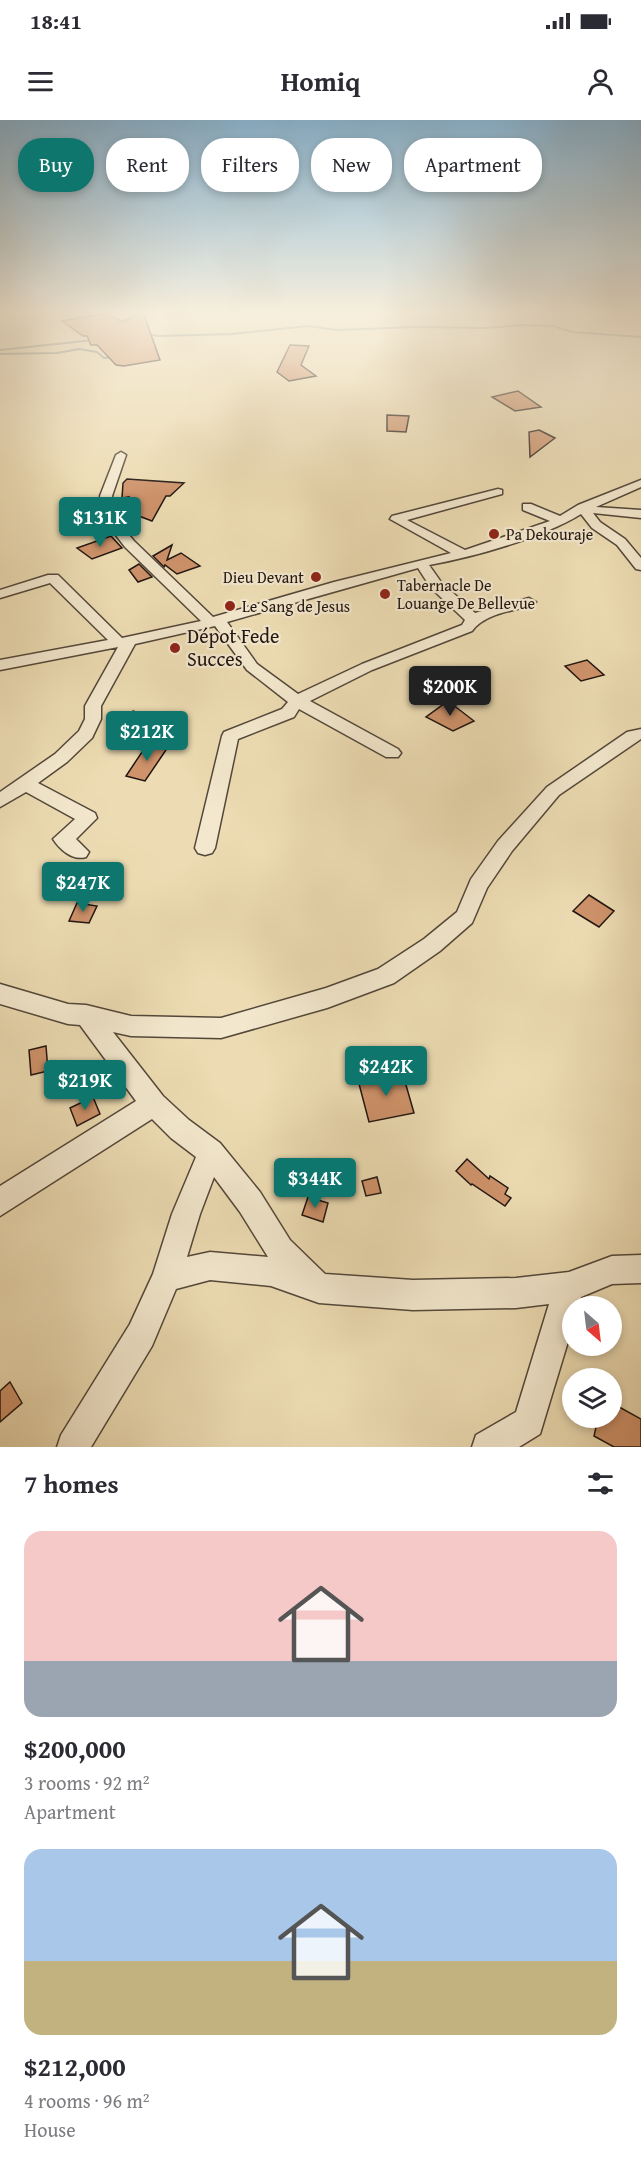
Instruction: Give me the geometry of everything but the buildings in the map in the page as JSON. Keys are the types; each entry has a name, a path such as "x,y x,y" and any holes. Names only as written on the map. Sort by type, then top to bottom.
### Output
{"street":[{"path":"121,455 107,485 106,504 135,553 215,622 252,667 297,701 392,753"},
{"path":"0,665 171,633 421,563 464,555 561,520 582,508 641,483"},
{"path":"464,555 396,519 498,492"},
{"path":"527,507 561,520"},
{"path":"582,508 641,514"},
{"path":"582,508 596,525 621,542 641,566"},
{"path":"421,563 436,585 473,619"},
{"path":"0,594 53,578 124,640"},
{"path":"205,848 230,736 288,713 297,701 367,667 467,628 473,619 484,614 529,602"},
{"path":"0,801 61,758 87,734 93,719 93,706 124,640"},
{"path":"0,994 68,1014 86,1015 131,1026 221,1028 327,998 386,976 432,945 465,917 478,885 505,846 553,791 633,736 641,734"},
{"path":"26,784 88,818 63,838 79,852"},
{"path":"86,1015 154,1104 180,1129 211,1152 250,1202 280,1250 319,1288"},
{"path":"0,1202 154,1104"},
{"path":"73,1447 141,1335 167,1277 186,1214 211,1152"},
{"path":"167,1277 210,1266 271,1272 319,1288 413,1295 516,1293 569,1287 612,1270 641,1269"},
{"path":"488,1447 529,1423 569,1287"}],"place":[{"name":"Pa Dekouraje","path":"494,534"},
{"name":"Dieu Devant","path":"316,577"},
{"name":"Tabernacle De Louange De Bellevue","path":"385,594"},
{"name":"Le Sang de Jesus","path":"230,606"},
{"name":"Dépot Fede Succes","path":"175,648"}]}
